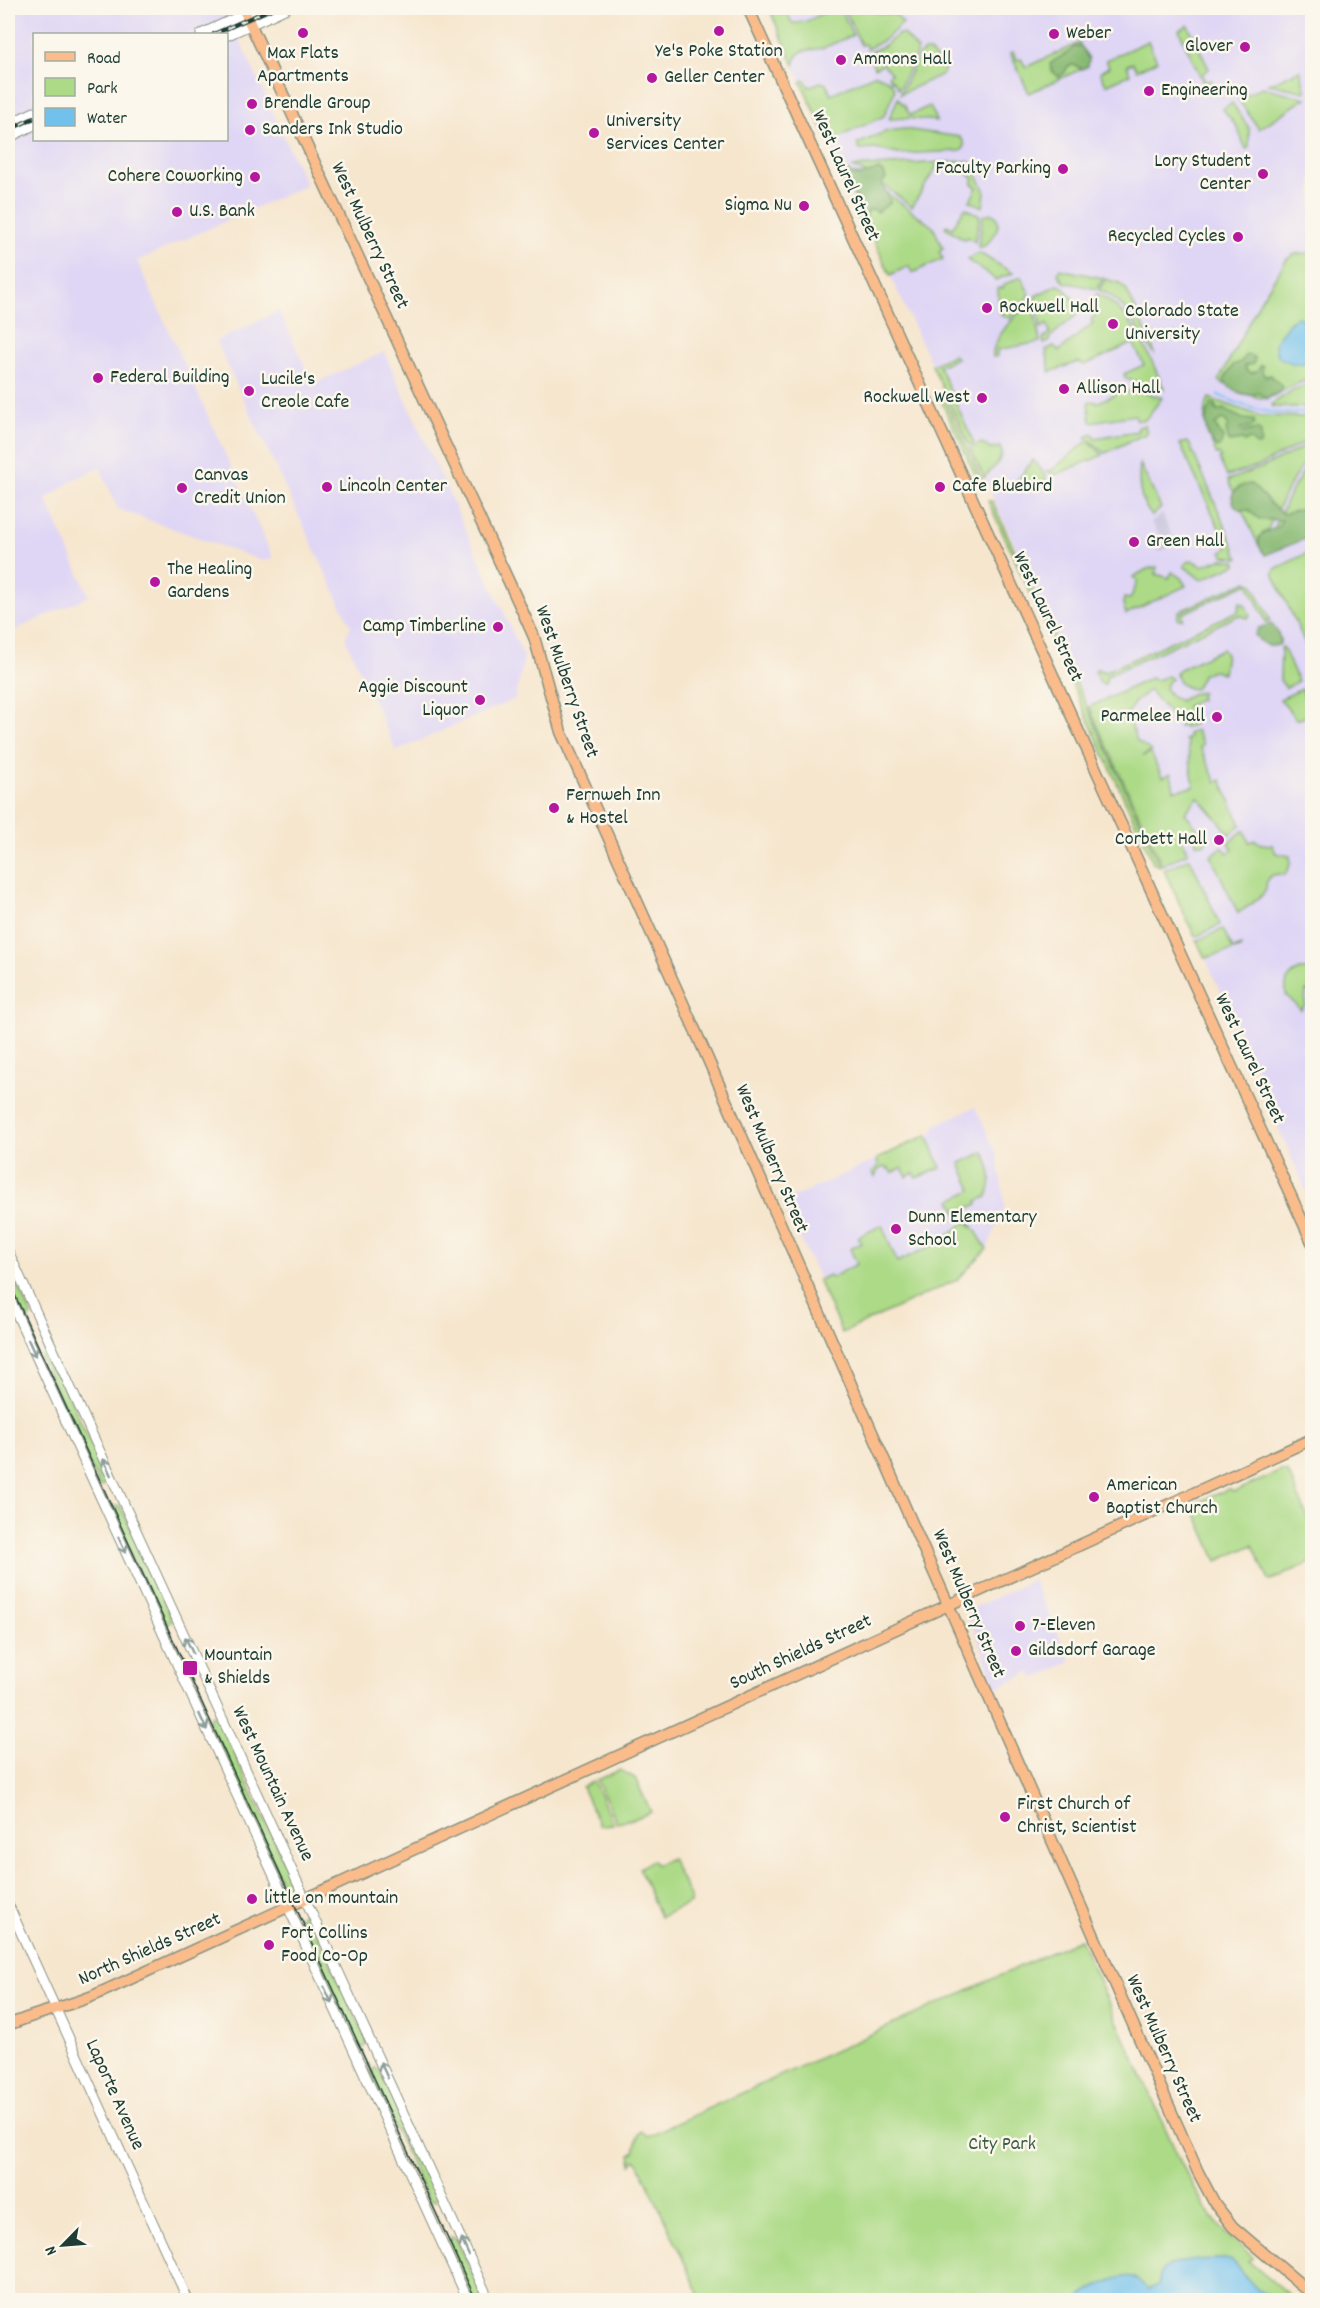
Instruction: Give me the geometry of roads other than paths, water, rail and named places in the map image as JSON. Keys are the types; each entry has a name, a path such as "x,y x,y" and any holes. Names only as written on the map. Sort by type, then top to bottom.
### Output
{"main road":[{"name":"West Laurel Street","path":"748,8 1312,1242"},
{"name":"West Mulberry Street","path":"245,10 534,637 561,732 695,1029 1207,2190 1233,2227 1312,2294"},
{"name":"South Shields Street","path":"305,1899 1312,1439"},
{"name":"North Shields Street","path":"8,2025 95,1995 305,1899"}],"street":[{"path":"203,33 245,10 257,8"},
{"path":"228,35 287,8"},
{"path":"8,124 33,112"},
{"path":"8,138 33,126"},
{"name":"West Mountain Avenue","path":"8,1251 489,2301"},
{"name":"West Mountain Avenue","path":"8,1295 468,2301"},
{"name":"Laporte Avenue","path":"8,1904 188,2301"}],"water":[{"path":"1297,317 1304,319 1307,335 1312,341 1312,359 1300,364 1291,363 1279,357 1275,346 1280,334 1290,321"},
{"path":"1226,2259 1232,2261 1254,2286 1274,2300 1075,2300 1103,2284 1120,2278 1133,2277 1148,2289 1158,2286 1161,2272 1173,2264"}],"waterway":[{"path":"1218,395 1242,405 1275,413 1312,412"}],"tram line":[{"path":"8,1280 476,2300"}],"railway":[{"path":"216,33 273,8"},
{"path":"8,130 33,118"}],"place":[{"name":"Ye's Poke Station","path":"719,31"},
{"name":"Max Flats Apartments","path":"303,33"},
{"name":"Weber","path":"1054,34"},
{"name":"Glover","path":"1245,47"},
{"name":"Ammons Hall","path":"841,60"},
{"name":"Geller Center","path":"652,78"},
{"name":"Engineering","path":"1149,91"},
{"name":"Brendle Group","path":"252,104"},
{"name":"Sanders Ink Studio","path":"250,130"},
{"name":"University Services Center","path":"594,133"},
{"name":"Faculty Parking","path":"1063,169"},
{"name":"Lory Student Center","path":"1263,174"},
{"name":"Cohere Coworking","path":"255,177"},
{"name":"Sigma Nu","path":"804,206"},
{"name":"U.S. Bank","path":"177,212"},
{"name":"Recycled Cycles","path":"1238,237"},
{"name":"Rockwell Hall","path":"987,308"},
{"name":"Colorado State University","path":"1113,324"},
{"name":"Federal Building","path":"98,378"},
{"name":"Allison Hall","path":"1064,389"},
{"name":"Lucile's Creole Cafe","path":"249,391"},
{"name":"Rockwell West","path":"982,398"},
{"name":"Lincoln Center","path":"327,487"},
{"name":"Cafe Bluebird","path":"940,487"},
{"name":"Canvas Credit Union","path":"182,488"},
{"name":"Green Hall","path":"1134,542"},
{"name":"The Healing Gardens","path":"155,582"},
{"name":"Camp Timberline","path":"498,627"},
{"name":"Aggie Discount Liquor","path":"480,700"},
{"name":"Parmelee Hall","path":"1217,717"},
{"name":"Fernweh Inn & Hostel","path":"554,808"},
{"name":"Corbett Hall","path":"1219,840"},
{"name":"Dunn Elementary School","path":"896,1229"},
{"name":"American Baptist Church","path":"1094,1497"},
{"name":"7-Eleven","path":"1020,1626"},
{"name":"Gildsdorf Garage","path":"1016,1651"},
{"name":"Mountain & Shields","path":"190,1668"},
{"name":"First Church of Christ, Scientist","path":"1005,1817"},
{"name":"little on mountain","path":"252,1899"},
{"name":"Fort Collins Food Co-Op","path":"269,1945"}],"park label":[{"name":"City Park","path":"1002,2145"}]}
